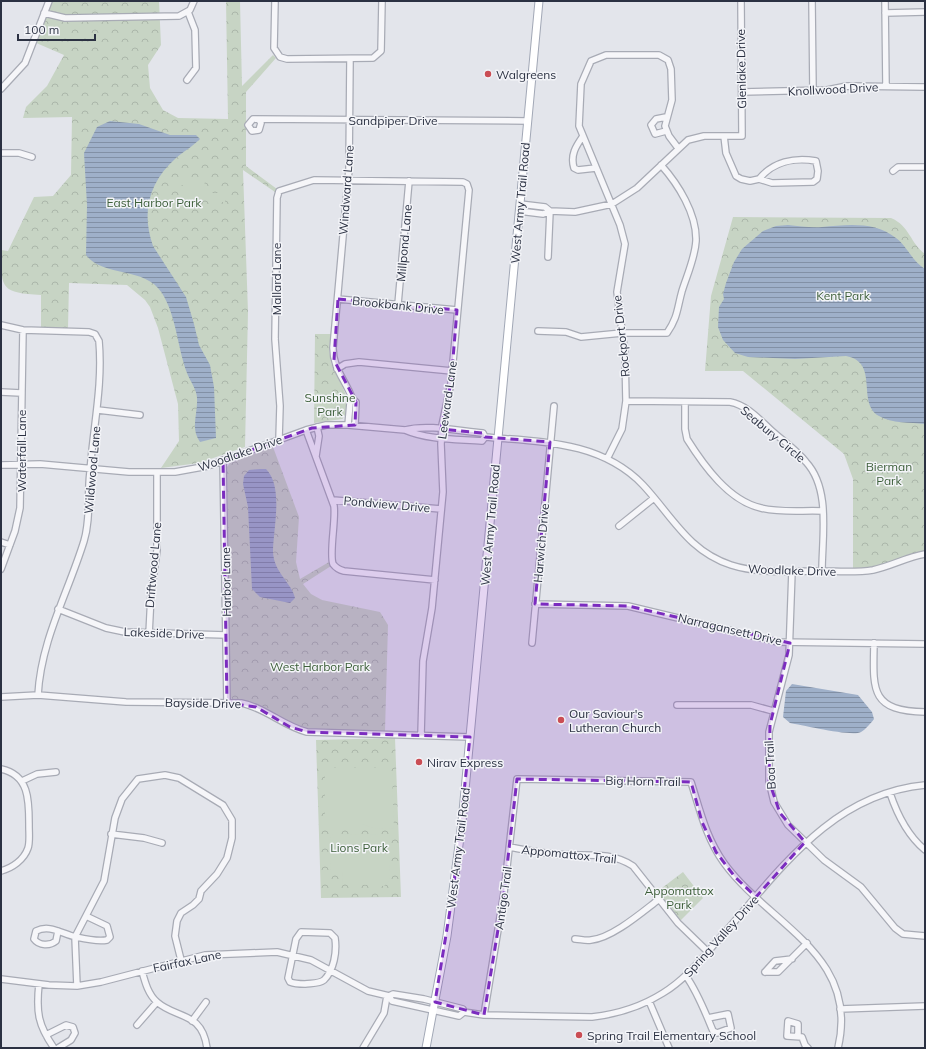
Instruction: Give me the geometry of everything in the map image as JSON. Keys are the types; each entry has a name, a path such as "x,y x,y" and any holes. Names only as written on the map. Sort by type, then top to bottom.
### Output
{"main road":[{"name":"West Army Trail Road","path":"426,1048 453,892 470,737 539,1"}],"street":[{"path":"1,89 24,63 49,1"},
{"path":"44,13 64,18 175,16 188,12 194,1"},
{"path":"275,1 274,48 280,57 287,59 370,59 379,54 382,48 382,1"},
{"name":"Glenlake Drive","path":"724,136 742,136 741,1"},
{"path":"812,1 813,91"},
{"path":"885,1 886,86"},
{"path":"187,80 196,68 195,30 188,12"},
{"path":"885,13 925,12"},
{"name":"Rockport Drive","path":"607,459 622,429 626,401 625,354 616,288 625,252 625,244 623,232 579,126 580,91 587,68 591,61 600,56 625,55 659,55 668,60 671,68 672,100 666,117"},
{"name":"Windward Lane","path":"350,59 348,181 338,299 332,348 336,369 349,389 352,400 356,402 355,426"},
{"name":"Knollwood Drive","path":"742,92 813,91 847,86 925,87"},
{"path":"666,131 656,134 651,125 656,119 666,117 664,126 678,148"},
{"name":"Sandpiper Drive","path":"259,120 528,121"},
{"path":"583,136 574,149 572,163 574,168 578,170 596,168"},
{"path":"520,208 543,214 550,211 581,211 612,204 637,188 684,142 697,137 724,136 726,153 736,176 747,181 759,179 772,183 813,182 817,179 818,171 816,161 802,160 780,164 767,170 759,179"},
{"path":"1,153 19,153 32,157"},
{"path":"538,331 566,332 581,337 622,333 667,333 676,319 679,300 694,250 696,231 691,215 673,178 661,165"},
{"path":"893,171 898,167 925,167"},
{"name":"Mallard Lane","path":"279,439 280,406 275,339 277,198 279,191 309,181 348,181"},
{"name":"Leeward Lane","path":"348,181 463,182 469,187 452,371 441,437 443,492 435,580 423,661 421,735"},
{"name":"Millpond Lane","path":"398,304 409,181"},
{"path":"548,257 550,211"},
{"name":"Brookbank Drive","path":"338,299 457,310"},
{"name":"Wildwood Lane","path":"1,325 23,330 91,332 97,336 100,346 98,410 90,468 89,512 86,532 43,653 38,695"},
{"name":"Waterfall Lane","path":"1,569 10,545 20,508 23,330"},
{"path":"336,369 345,364 359,362 452,371"},
{"path":"1,392 22,393"},
{"path":"348,425 350,403 352,400"},
{"name":"Seabury Circle","path":"626,401 735,403 752,413 806,461 813,470 821,488 822,571"},
{"path":"685,402 685,429 687,439 726,489 737,498 753,506 767,510 822,510"},
{"name":"Harwich Drive","path":"532,643 554,406"},
{"path":"98,410 140,415"},
{"name":"Woodlake Drive","path":"1,465 49,464 129,472 157,472 195,469 306,430 317,427 348,425 405,430 412,433 482,441 485,437"},
{"path":"316,456 319,436 317,427"},
{"name":"Woodlake Drive","path":"405,430 412,428 442,429 483,433 485,437 550,442 581,448 607,459 630,474 654,498 684,536 711,556 743,568 765,571 864,571 925,554"},
{"path":"306,430 312,450 316,456 332,500 335,518 332,556 336,568 344,571 435,580"},
{"name":"Harbor Lane","path":"223,460 227,703"},
{"name":"Driftwood Lane","path":"149,634 151,595 157,550 157,472"},
{"path":"619,526 654,498"},
{"name":"Pondview Drive","path":"332,500 441,508"},
{"path":"1,542 10,545"},
{"name":"Boa Trail","path":"792,571 790,643 787,662 769,732 769,774 771,791 783,819 824,860 861,887 895,928 903,934 925,936"},
{"name":"Narragansett Drive","path":"535,604 628,606 770,640 790,643 925,644"},
{"name":"Lakeside Drive","path":"58,609 115,630 149,634 226,635"},
{"path":"874,643 874,680 878,693 884,702 900,710 925,712"},
{"name":"Bayside Drive","path":"1,697 38,695 126,702 241,703 256,707 290,727 307,732 470,737"},
{"path":"677,705 751,705 773,712"},
{"path":"1,769 10,772 22,781 29,799 28,848 21,860 11,867 1,871"},
{"path":"22,781 38,774 56,772"},
{"path":"77,986 75,937 104,881 111,834 122,799 138,779 162,775 174,776 223,804 228,812 233,831 232,844 227,858 217,874 201,891 199,899 181,913 177,921 175,936 181,960"},
{"name":"Antigo Trail","path":"484,1016 510,847 517,779"},
{"name":"Big Horn Trail","path":"517,779 691,782 702,822 716,852 735,877 807,943 820,958 831,976 838,994 840,1009 841,1025 838,1048"},
{"name":"Spring Valley Drive","path":"434,1006 459,1016 464,1012 484,1016 592,1017 620,1012 649,1001 686,976 805,842 836,817 856,806 890,793 925,785"},
{"path":"890,793 897,812 905,827 925,850"},
{"path":"111,834 144,838 162,843"},
{"name":"Appomattox Trail","path":"510,847 552,854 605,855 620,858 633,866 658,900 678,923 708,952"},
{"path":"575,939 592,940 603,936 625,924 658,900"},
{"path":"58,931 75,937 102,941 107,940 110,936 107,926 86,916"},
{"path":"301,932 330,933 334,938 335,956 330,970 323,980 317,983 294,984 290,982 287,975 296,939 301,932"},
{"path":"792,959 807,943"},
{"name":"Fairfax Lane","path":"1,979 39,984 77,986 101,982 181,960 227,953 268,952 293,955 312,960 368,991 388,996 392,1001 434,1006"},
{"path":"142,971 147,989 156,1002 188,1017 202,1031 207,1048"},
{"path":"686,976 698,994 708,1018 715,1032 731,1028 728,1014 708,1018"},
{"path":"39,984 37,1013 46,1035 54,1048"},
{"path":"363,1048 384,1013 388,996"},
{"path":"649,1001 669,1048"},
{"path":"137,1025 156,1002"},
{"path":"192,1021 206,1002"},
{"path":"840,1009 925,1006"},
{"path":"46,1035 66,1025 73,1027 75,1033 73,1038 58,1048"},
{"path":"798,1036 802,1037 808,1048"}],"highlighted area":[{"path":"338,299 457,310 451,383 441,429 483,433 485,437 550,442 535,604 628,606 790,643 770,725 769,781 780,813 805,842 756,897 735,877 716,852 702,822 691,782 517,779 504,893 484,1015 435,1002 453,892 470,737 307,732 290,727 256,707 227,703 223,460 312,428 355,425 356,402 334,360"}],"green space":[{"name":"East Harbor Park","path":"51,1 159,1 161,45 148,65 150,88 163,110 178,118 228,119 226,1 240,1 242,86 273,55 276,58 246,92 246,166 277,189 275,192 243,170 248,312 245,447 199,463 161,468 179,441 178,404 158,328 150,307 145,300 127,285 69,283 68,328 41,328 41,295 10,290 3,280 1,273 1,250 8,251 34,197 53,196 71,175 72,117 23,118 26,107 47,86 64,55 34,42"},
{"path":"202,179 202,181 205,181 204,186 183,187 183,185 180,185 180,180"},
{"path":"201,190 201,192 204,192 204,197 201,197 201,199 183,198 183,196 180,196 180,191"},
{"path":"211,193 225,193 225,202 211,202"},
{"name":"Kent Park","path":"733,217 891,218 902,225 916,245 925,254 925,554 880,568 853,572 853,479 844,454 743,371 705,371 711,296"},
{"name":"Sunshine Park","path":"315,334 331,334 329,348 331,363 347,397 345,415 342,419 314,423"},
{"name":"West Harbor Park","path":"273,447 299,517 296,562 300,579 329,562 331,566 303,584 311,594 322,600 380,612 388,625 385,731 312,730 299,728 255,704 232,699 230,697 227,467 230,463"},
{"name":"Lions Park","path":"395,738 401,897 321,898 316,740"},
{"path":"325,768 387,768 392,774 394,829 373,828 362,824 362,828 325,828"},
{"path":"389,834 390,880 384,886 342,883 343,872 331,872 330,835"},
{"name":"Appomattox Park","path":"683,872 703,898 678,923 654,894"}],"water":[{"path":"110,121 139,124 170,135 196,135 200,139 176,158 159,177 150,198 148,221 149,233 153,246 186,297 199,345 210,365 214,387 216,438 200,442 197,437 195,426 197,395 187,373 171,312 162,293 155,285 145,279 103,267 86,255 87,205 84,153 97,127"},
{"name":"Kent Park","path":"788,225 814,227 860,225 879,229 900,241 920,266 925,269 925,424 884,419 872,410 867,393 865,374 862,366 856,360 846,356 795,359 748,357 735,353 723,340 718,327 719,307 724,299 723,294 734,262 742,249 763,231 776,226"},
{"path":"266,469 275,486 276,509 273,552 276,566 290,587 295,598 290,603 260,597 252,589 248,507 243,484 244,476 249,470"},
{"path":"792,684 858,695 872,712 874,719 863,731 856,733 838,732 790,723 783,717 786,691"}],"place":[{"name":"Walgreens","path":"488,74"},
{"name":"Our Saviour's Lutheran Church","path":"561,720"},
{"name":"Nirav Express","path":"419,762"},
{"name":"Spring Trail Elementary School","path":"579,1035"}],"park label":[{"name":"Bierman Park","path":"889,473"}]}
